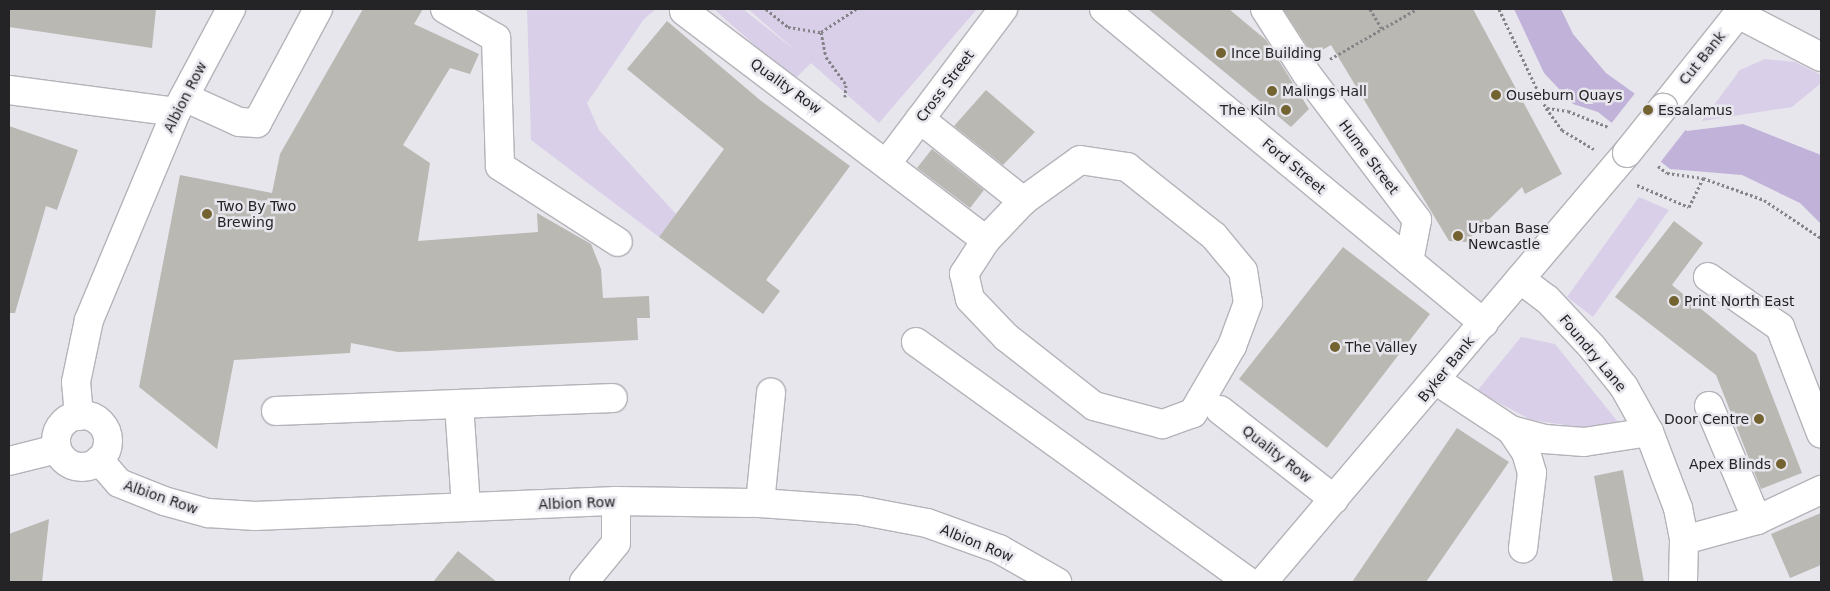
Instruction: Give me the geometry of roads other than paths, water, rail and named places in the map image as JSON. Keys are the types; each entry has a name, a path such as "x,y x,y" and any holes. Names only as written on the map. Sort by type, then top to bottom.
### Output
{"street":[{"name":"Albion Row","path":"78,416 76,382 89,320 180,104 231,9"},
{"path":"9,90 180,104 239,122 257,123 318,9"},
{"path":"445,9 496,38 500,166 618,242"},
{"name":"Cross Street","path":"896,170 929,127 1003,9"},
{"name":"Ford Street","path":"1104,9 1484,323"},
{"name":"Hume Street","path":"1265,9 1306,73 1417,220 1409,261"},
{"path":"1740,11 1821,57"},
{"name":"Cut Bank","path":"1627,153 1740,11"},
{"name":"Quality Row","path":"684,12 841,127 986,240"},
{"path":"929,127 1023,201"},
{"name":"Byker Bank","path":"1267,580 1334,499 1438,381 1520,279 1627,153"},
{"path":"1080,160 1128,167 1214,236 1244,271 1248,303 1232,346 1193,413 1162,424 1094,406 1006,337 970,299 964,274 986,240 1023,201 1080,160"},
{"path":"1708,277 1780,327 1821,433"},
{"name":"Foundry Lane","path":"1520,279 1592,347 1624,388 1649,432 1678,508 1684,540 1683,582"},
{"path":"916,342 1267,580"},
{"path":"1438,381 1511,430 1526,452 1532,473 1523,548"},
{"path":"760,503 771,393"},
{"path":"276,411 614,398"},
{"path":"458,404 466,506"},
{"path":"1709,406 1757,520"},
{"name":"Quality Row","path":"1220,410 1334,499"},
{"path":"78,416 94,419 105,430 107,446 99,460 75,466 57,449 60,427 78,416"},
{"path":"1511,430 1584,442 1649,432"},
{"path":"9,461 57,449"},
{"name":"Albion Row","path":"99,460 119,483 208,513 255,516 466,506 616,502 760,503 858,510 927,523 999,549 1044,579"},
{"path":"1684,540 1757,520 1821,490"},
{"path":"584,582 616,543 616,502"}],"place":[{"name":"Ince Building","path":"1221,53"},
{"name":"Malings Hall","path":"1272,91"},
{"name":"Ouseburn Quays","path":"1496,95"},
{"name":"The Kiln","path":"1286,110"},
{"name":"Essalamus","path":"1648,110"},
{"name":"Two By Two Brewing","path":"207,214"},
{"name":"Urban Base Newcastle","path":"1458,236"},
{"name":"Print North East","path":"1674,301"},
{"name":"The Valley","path":"1335,347"},
{"name":"Door Centre","path":"1759,419"},
{"name":"Apex Blinds","path":"1781,464"}]}
